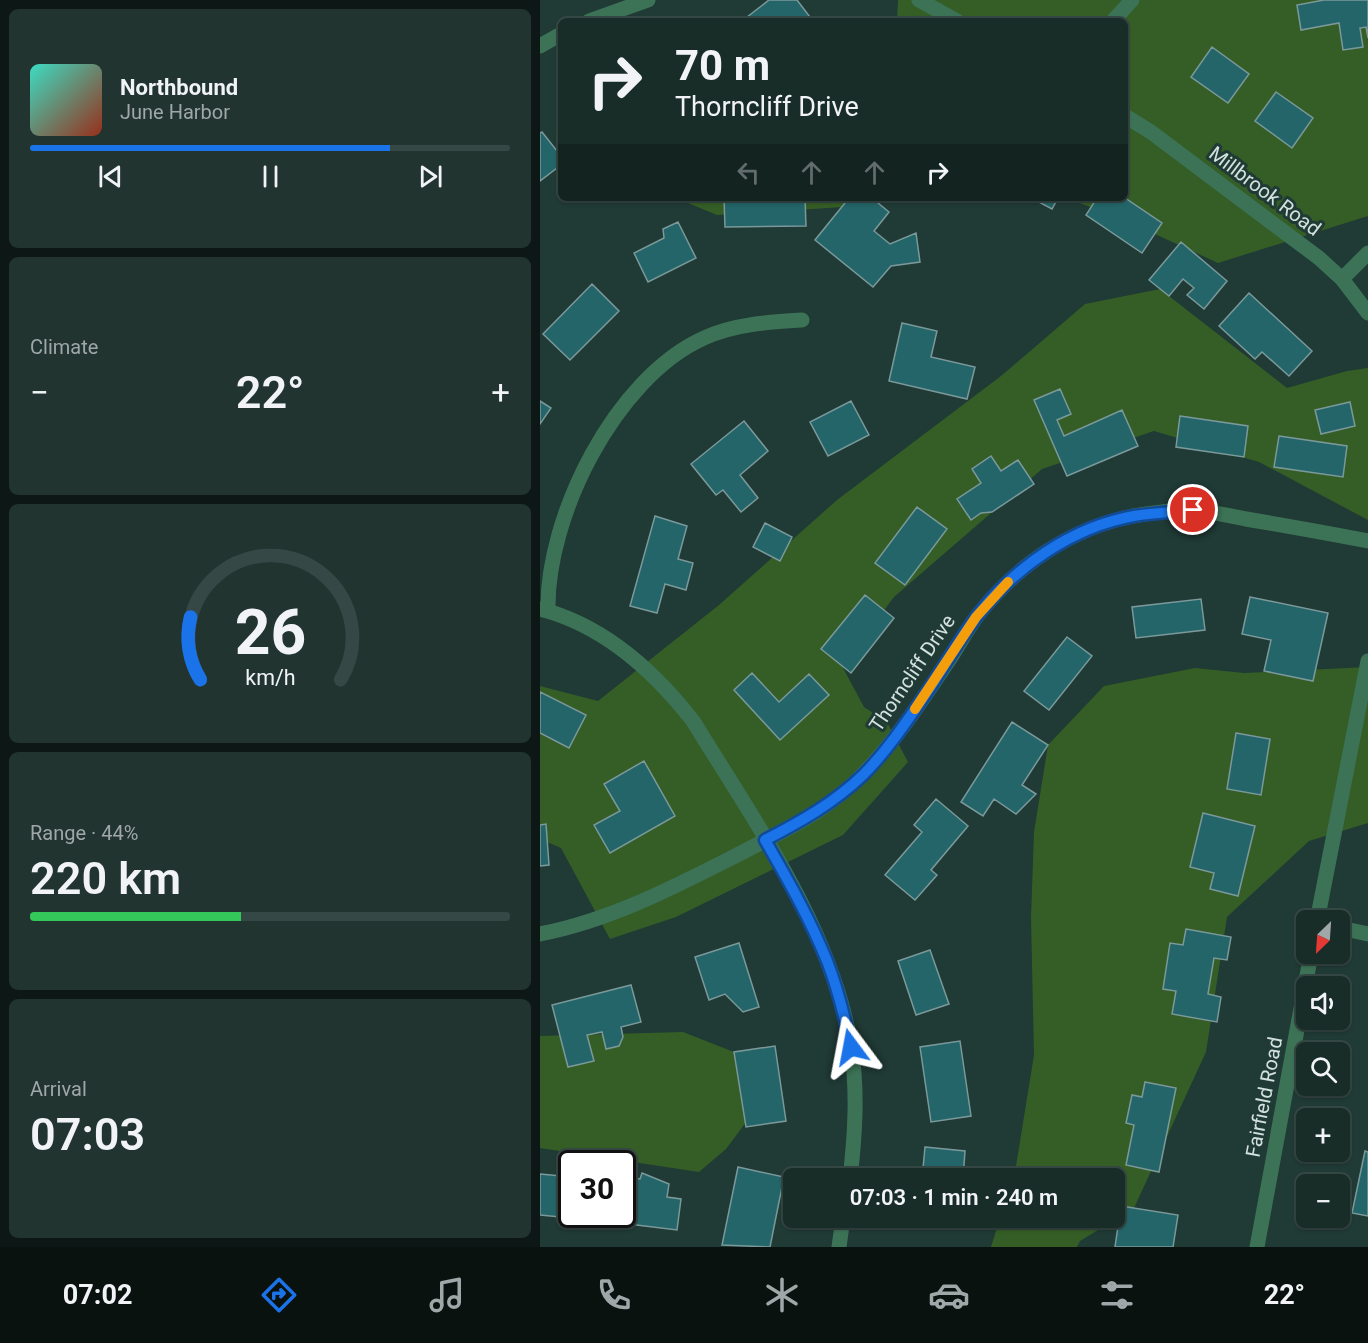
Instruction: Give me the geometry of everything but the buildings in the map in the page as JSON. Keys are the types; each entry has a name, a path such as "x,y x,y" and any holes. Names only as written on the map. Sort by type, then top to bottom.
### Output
{"street":[{"path":"597,18 648,0"},
{"path":"919,0 952,18"},
{"path":"1116,18 1132,0"},
{"path":"540,46 558,36"},
{"name":"Millbrook Road","path":"1128,118 1310,251 1342,279 1368,313"},
{"path":"1342,279 1368,252"},
{"path":"802,320 753,324 704,338 652,373 632,394 606,430 585,469 568,510 555,552 544,610 582,625 608,640 644,666 675,697 693,721 796,894 827,961 841,1003 851,1047 856,1091 851,1168"},
{"name":"Thorncliff Drive","path":"540,934 573,928 615,914 805,819 842,794 864,774 893,741 976,617 995,594 1016,574 1043,554 1078,534 1106,523 1134,516 1193,510 1368,540"},
{"path":"1319,910 1368,661"},
{"path":"1350,930 1368,934"},
{"name":"Fairfield Road","path":"1257,1247 1309,964"},
{"path":"838,1247 841,1228"}],"green space":[{"path":"898,0 1368,0 1368,216 1218,263 1118,217 1074,201 1128,201 1128,18 897,18"},
{"path":"683,201 886,201 843,207 717,215"},
{"path":"1160,289 1287,388 1347,371 1368,368 1368,520 1259,462 1154,431 1042,469 894,597 842,666 864,707 887,722 908,762 843,835 676,917 610,939 561,848 540,839 540,686 598,701 719,605 837,500 1001,376 1085,304"},
{"path":"1368,667 1368,823 1309,841 1227,917 1206,1052 1134,1208 1125,1214 1125,1168 1015,1168 1034,1055 1031,918 1034,832 1048,745 1104,686 1195,668 1244,673"},
{"path":"683,1032 734,1052 765,1097 726,1149 699,1172 636,1162 636,1150 558,1151 540,1148 540,1036"},
{"path":"997,1228 1101,1228 1080,1241 1077,1247 991,1247"}],"slow traffic":[{"path":"915,709 976,617 1008,582"}],"route":[{"path":"851,1047 841,1003 827,961 796,894 765,840 805,819 842,794 864,774 893,741 976,617 1016,574 1052,548 1106,523 1134,516 1193,510"}]}
